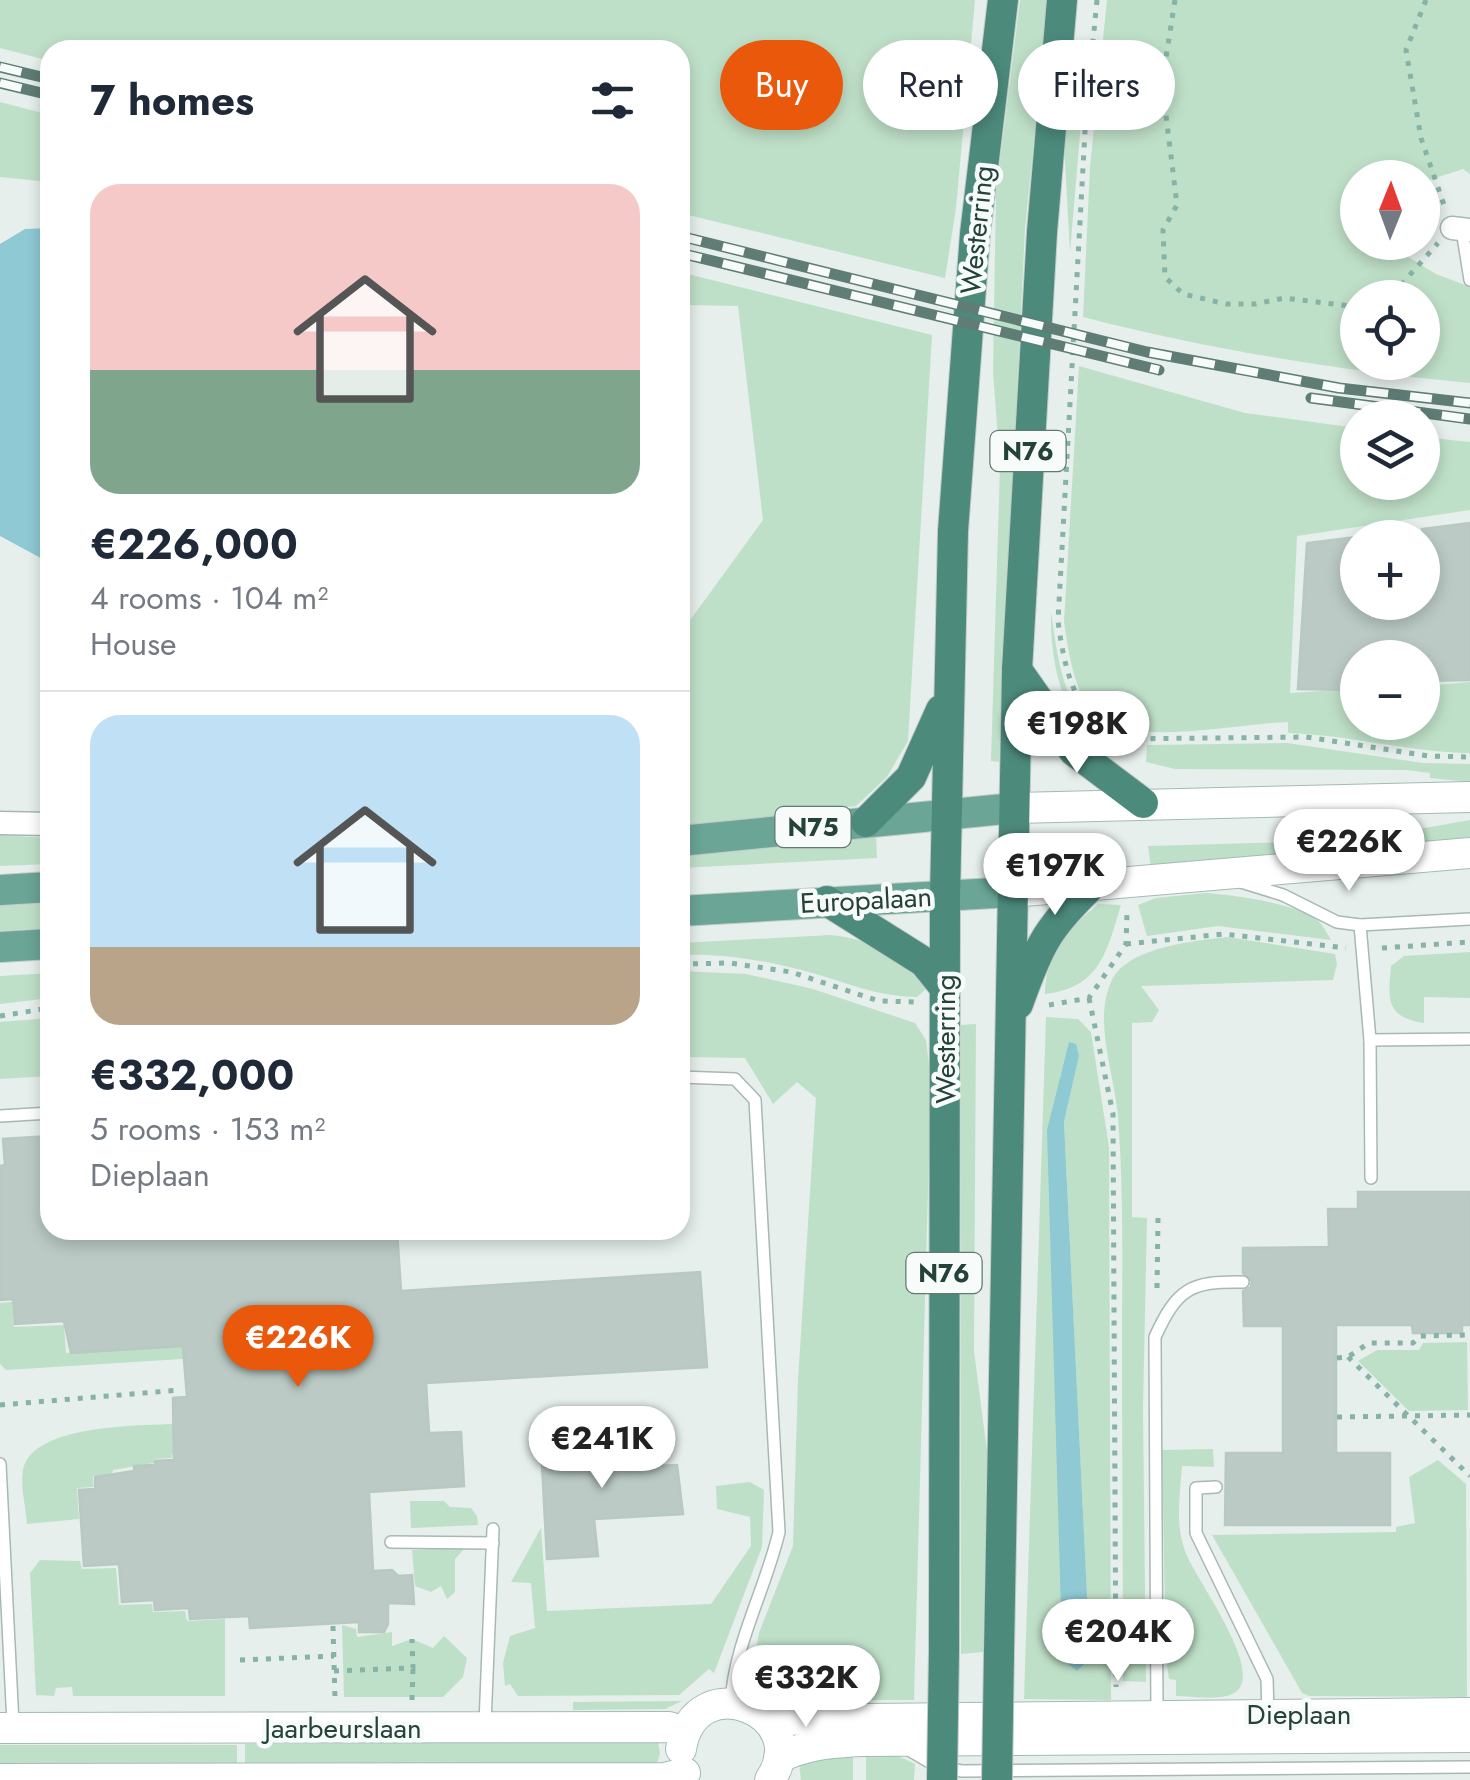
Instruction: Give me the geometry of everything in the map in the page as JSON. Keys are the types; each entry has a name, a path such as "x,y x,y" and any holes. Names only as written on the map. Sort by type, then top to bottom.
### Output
{"highway":[{"name":"Westerring","path":"942,1780 944,1650 932,995 945,896 953,531 972,271 1003,0"},
{"name":"N76","path":"997,1780 1017,670 1042,232 1062,0"},
{"path":"1017,670 1074,751 1143,804"},
{"path":"866,822 911,777 948,698"},
{"path":"1008,1030 1042,941 1058,918 1092,884"},
{"path":"827,901 924,962 932,995"}],"main road":[{"name":"N75","path":"690,840 1014,808 1470,797"},
{"name":"Europalaan","path":"690,910 1012,892 1470,853"},
{"path":"0,890 40,888"},
{"path":"0,947 40,945"},
{"path":"688,1776 681,1746 684,1732 703,1710 730,1702"},
{"name":"Dieplaan","path":"730,1702 744,1704 768,1720 775,1731 774,1769"},
{"name":"Dieplaan","path":"768,1720 1470,1713"},
{"name":"Jaarbeurslaan","path":"7,1728 670,1727 684,1732"},
{"name":"Dieplaan","path":"774,1769 795,1750 820,1744 895,1740 1470,1737"},
{"name":"Jaarbeurslaan","path":"0,1778 688,1776"}],"street":[{"path":"0,823 40,824"}],"lane":[{"path":"1461,229 1470,280"},
{"path":"1223,876 1284,895 1337,922 1360,925 1470,919"},
{"path":"1360,925 1370,1040 1371,1178"},
{"path":"1370,1040 1470,1039"},
{"path":"690,1077 734,1079 754,1100 779,1532 737,1652 730,1702"},
{"path":"0,1116 40,1114"},
{"path":"1157,1714 1155,1337 1172,1301 1210,1281 1244,1282"},
{"path":"0,1464 7,1728"},
{"path":"1216,1487 1196,1488 1196,1533 1267,1679 1268,1714"},
{"path":"485,1728 493,1529"},
{"path":"391,1542 493,1543"},
{"path":"895,1740 922,1760 962,1771 1295,1774 1470,1767"}],"path":[{"path":"1097,0 1086,113 1058,622 1062,652 1080,706 1100,728 1117,738 1306,737 1429,756 1470,757"},
{"path":"1175,0 1162,84 1177,205 1163,230 1165,277 1184,294 1226,304 1284,298 1340,305"},
{"path":"1426,0 1406,50 1429,160"},
{"path":"1405,280 1423,260"},
{"path":"1116,1703 1113,1114 1089,998 1126,944 1127,913"},
{"path":"1126,944 1224,934 1362,950 1470,942"},
{"path":"690,964 730,964 790,972 879,1001 932,995"},
{"path":"1047,1005 1089,998"},
{"path":"0,1016 40,1010"},
{"path":"1158,1218 1158,1288 1168,1309"},
{"path":"1336,1358 1348,1357 1368,1343 1413,1342 1420,1336 1470,1336"},
{"path":"1348,1357 1470,1476"},
{"path":"0,1406 180,1390"},
{"path":"1337,1418 1470,1415"},
{"path":"333,1626 335,1699"},
{"path":"412,1639 412,1700"},
{"path":"240,1660 334,1656"},
{"path":"334,1670 412,1668"}],"green space":[{"path":"0,0 975,0 971,40 863,40 863,130 963,130 945,278 690,215 690,40 40,40 40,58 0,48"},
{"path":"1020,0 1048,0 1044,40 1018,40 1018,130 1035,130 1025,229 999,762 991,761 1000,465 993,372 996,193"},
{"path":"1107,0 1470,0 1470,174 1463,169 1440,176 1440,160 1340,160 1340,260 1413,260 1470,287 1470,383 1440,380 1440,280 1340,280 1340,367 1275,358 1083,317 1094,130 1175,130 1175,40 1103,40"},
{"path":"0,102 40,112 40,181 0,177"},
{"path":"1065,130 1080,130 1070,252"},
{"path":"690,274 932,335 908,741 887,777 856,806 690,826 690,620 763,520 738,306 690,305"},
{"path":"1079,366 1245,413 1340,426 1340,500 1440,500 1440,439 1470,442 1470,510 1403,520 1340,520 1340,530 1297,536 1290,693 1340,690 1340,738 1288,733 1288,722 1167,732 1121,728 1104,721 1079,690 1064,622"},
{"path":"1051,612 1067,689 1078,712 1102,743 1076,720 1067,704 1056,667"},
{"path":"1470,682 1470,753 1354,740 1440,740 1440,685"},
{"path":"1287,743 1423,763 1470,764 1470,782 1430,778 1430,773 1407,770 1175,769 1146,762 1147,745"},
{"path":"1470,820 1470,837 1151,868 1148,846 1357,840"},
{"path":"0,835 40,837 40,864 0,866"},
{"path":"876,836 877,858 690,867 690,856"},
{"path":"1205,893 1294,909 1317,920 1331,940 1218,926 1147,936 1138,905 1156,898"},
{"path":"40,903 40,929 0,931 0,905"},
{"path":"1098,904 1121,905 1098,964 1078,984 1045,994 1054,954 1077,923"},
{"path":"830,935 858,940 898,958 926,989 917,997 890,995 768,962 690,955 690,942"},
{"path":"1227,937 1335,954 1337,964 1333,980 1141,986 1159,1010 1152,1022 1132,1023 1132,1217 1147,1218 1143,1409 1146,1682 1123,1681 1122,1203 1118,1117 1105,1032 1106,998 1119,970 1146,953"},
{"path":"1470,952 1470,998 1424,997 1424,1023 1396,1011 1389,988 1391,966 1404,956"},
{"path":"690,971 746,974 813,989 915,1023 926,1040 931,1081 914,1700 789,1700 768,1673 759,1675 755,1655 759,1633 793,1546 798,1380 816,1098 797,1082 773,1104 745,1058 690,1057"},
{"path":"40,974 40,999 0,1004 0,976"},
{"path":"1046,1017 1078,1019 1091,1032 1109,1147 1111,1700 1024,1699","holes":["1079,1056 1064,1122 1089,1642 1060,1075"]},
{"path":"40,1019 40,1077 0,1079 0,1022"},
{"path":"976,1024 974,1351 987,1451 983,1652 961,1654 961,1025"},
{"path":"12,1302 14,1327 64,1325 66,1353 197,1345 197,1358 6,1370 0,1364 0,1303"},
{"path":"1467,1342 1468,1410 1409,1411 1358,1361 1377,1350 1419,1350 1423,1343"},
{"path":"203,1423 192,1453 172,1454 172,1458 154,1459 154,1463 113,1470 112,1475 93,1476 93,1487 77,1488 79,1519 27,1524 23,1470 32,1453 50,1442 102,1428"},
{"path":"1213,1449 1214,1467 1182,1466 1180,1530 1191,1564 1235,1644 1243,1679 1237,1691 1225,1696 1176,1696 1176,1680 1169,1679 1166,1659 1162,1450"},
{"path":"1438,1460 1466,1484 1467,1697 1302,1693 1212,1535 1396,1532 1396,1527 1415,1523 1409,1477"},
{"path":"750,1482 764,1490 762,1547 714,1673 709,1669 679,1695 518,1696 510,1684 505,1686 503,1663 510,1636 535,1628 531,1583 511,1582 541,1528 547,1611 711,1604 751,1546 750,1517 717,1509 716,1486"},
{"path":"410,1501 444,1501 450,1507 471,1508 478,1525 411,1528"},
{"path":"466,1547 455,1559 455,1592 447,1599 441,1586 431,1592 415,1586 412,1550"},
{"path":"40,1560 80,1561 82,1569 116,1568 119,1605 152,1604 153,1612 185,1611 187,1621 225,1619 225,1696 73,1696 72,1687 56,1688 54,1696 36,1695 30,1573"},
{"path":"342,1625 356,1629 357,1637 392,1632 392,1646 412,1639 433,1648 444,1636 467,1658 463,1677 443,1697 344,1697"},
{"path":"682,1701 665,1709 573,1710 573,1702"},
{"path":"658,1741 656,1767 245,1764 245,1744"},
{"path":"0,1745 237,1745 237,1764 0,1764"},
{"path":"853,1748 853,1780 801,1780 799,1763"},
{"path":"866,1749 894,1754 915,1764 914,1780 866,1780"}],"water":[{"path":"40,228 40,558 0,536 0,244 25,229"},
{"path":"1069,1042 1076,1044 1079,1056 1064,1122 1090,1658 1077,1671 1067,1663 1061,1611 1047,1130"}],"building":[{"path":"1470,523 1470,680 1440,681 1440,640 1340,640 1340,690 1298,689 1307,543 1340,539 1340,620 1440,620 1440,527"},
{"path":"40,1137 40,1240 398,1240 401,1291 700,1272 707,1367 426,1383 429,1433 461,1432 464,1486 369,1492 373,1571 412,1575 414,1604 388,1603 384,1632 359,1632 359,1622 250,1628 249,1616 190,1619 189,1608 155,1610 154,1600 122,1602 119,1564 84,1566 79,1490 95,1489 95,1477 134,1471 134,1466 155,1465 155,1461 174,1460 173,1398 187,1397 183,1346 71,1353 64,1321 15,1324 13,1299 0,1300 3,1139"},
{"path":"1358,1192 1470,1192 1470,1325 1462,1325 1462,1333 1413,1333 1412,1325 1336,1325 1336,1453 1390,1453 1390,1525 1225,1525 1226,1453 1283,1453 1283,1326 1244,1326 1243,1291 1251,1287 1252,1281 1243,1273 1243,1248 1329,1247 1328,1209 1358,1209"},
{"path":"656,1439 657,1466 677,1465 683,1514 594,1519 598,1556 547,1559 541,1445"}],"railway":[{"path":"0,67 40,77"},
{"path":"0,83 40,93"},
{"path":"690,238 1147,352 1339,388 1470,403"},
{"path":"690,255 1159,370"},
{"path":"1311,398 1470,419"}]}
